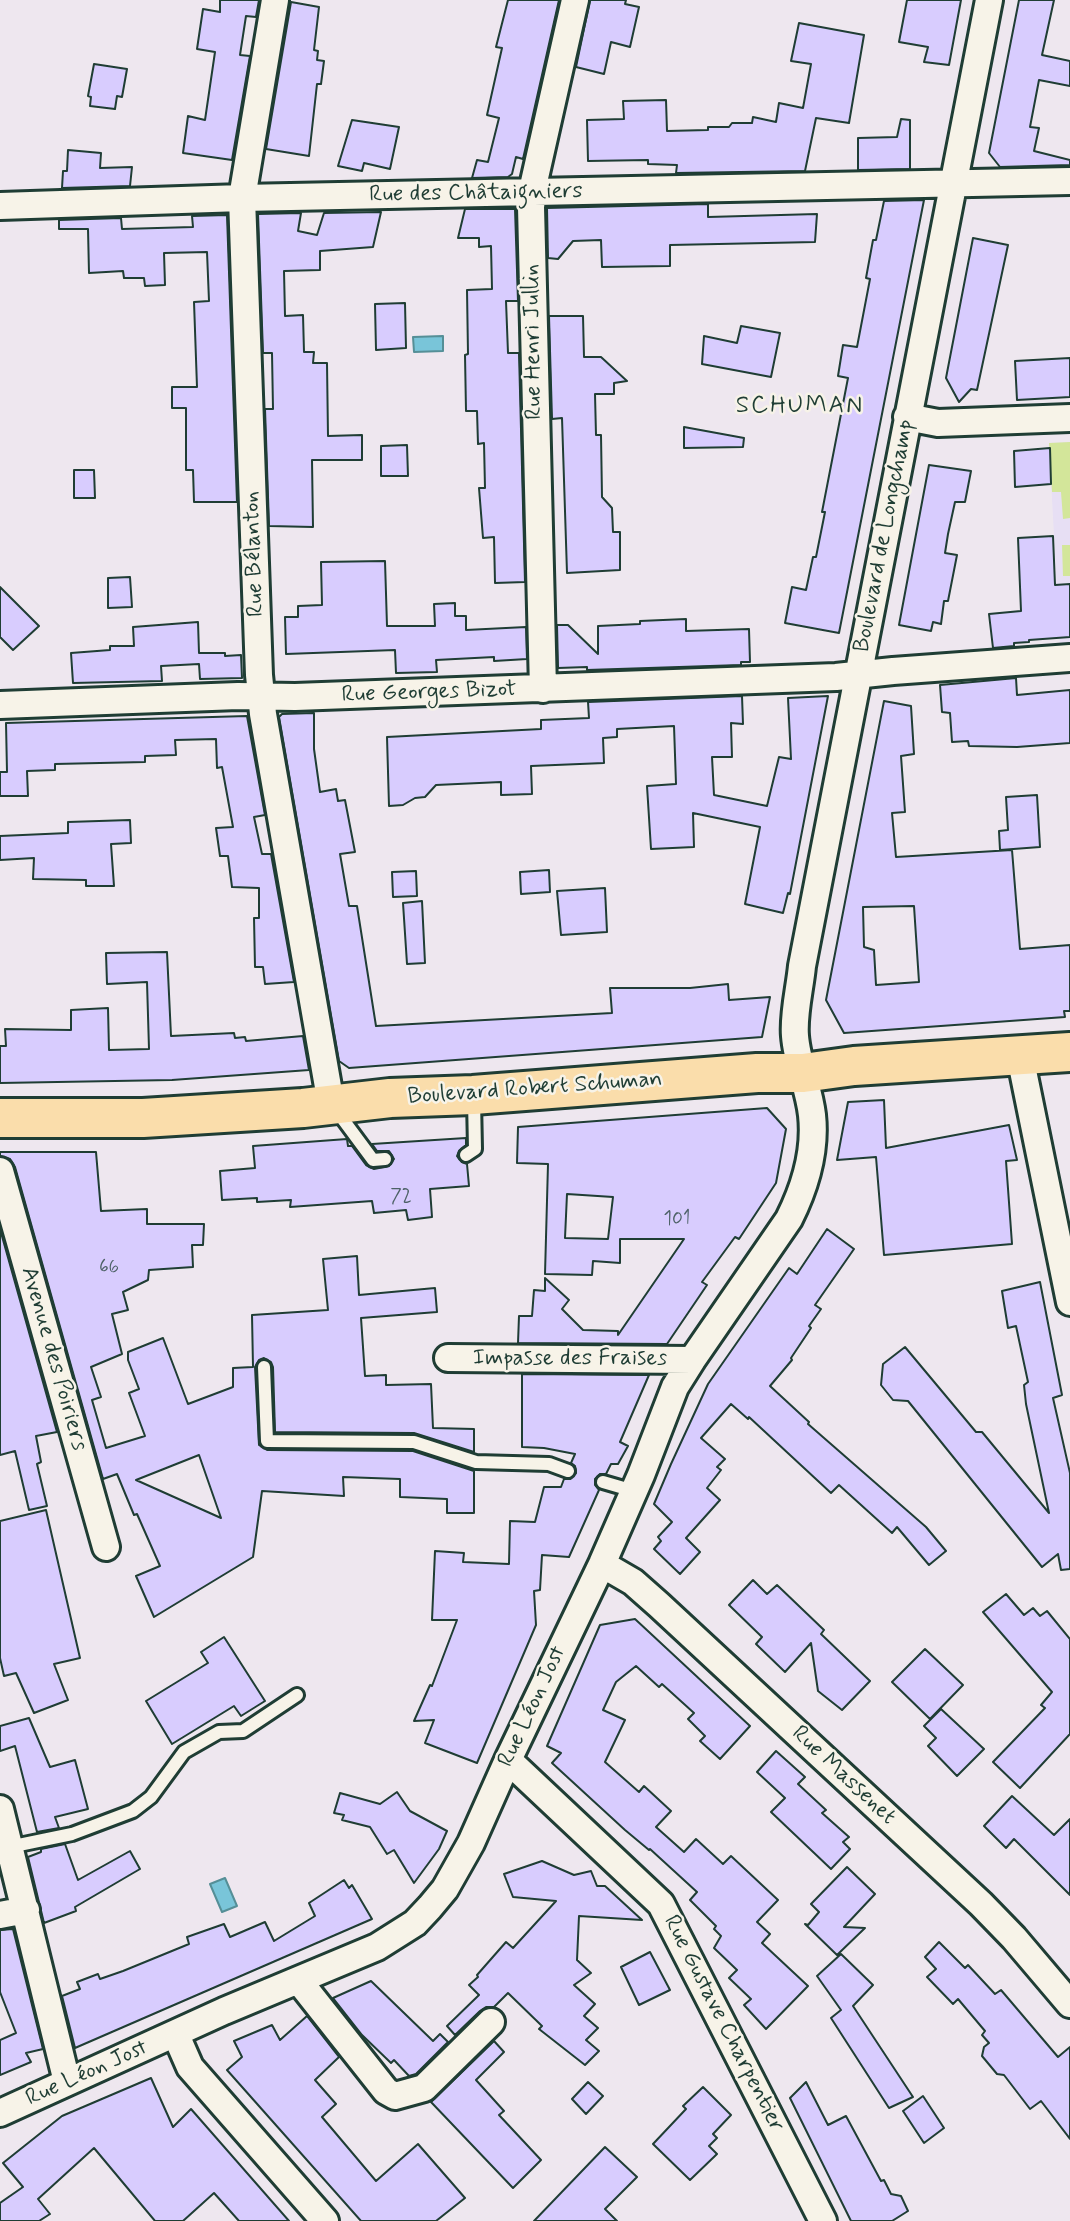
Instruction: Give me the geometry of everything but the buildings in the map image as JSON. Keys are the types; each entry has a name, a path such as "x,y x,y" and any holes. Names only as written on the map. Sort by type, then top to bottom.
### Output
{"main road":[{"name":"Boulevard Robert Schuman","path":"0,1118 143,1118 390,1098 473,1095 757,1073 803,1073 854,1066 1070,1052"}],"street":[{"name":"Rue Bélanton","path":"275,0 242,198 261,697 331,1104"},
{"name":"Rue Henri Jullin","path":"543,689 531,221 533,192 575,0"},
{"name":"Boulevard de Longchamp","path":"803,1073 794,1029 814,897 989,0"},
{"name":"Rue des Châtaigniers","path":"0,206 242,198 1070,181"},
{"path":"908,417 938,423 1070,418"},
{"name":"Rue Georges Bizot","path":"0,705 543,689 858,675 1070,658"},
{"path":"1020,1056 1070,1303"},
{"name":"Rue Léon Jost","path":"0,2113 224,2011 377,1948 415,1923 444,1889 459,1867 601,1564 634,1491 666,1406 692,1360 789,1219 801,1196 812,1144 812,1115 803,1073"},
{"name":"Avenue des Poiriers","path":"0,1171 106,1547"},
{"name":"Impasse des Fraises","path":"449,1358 692,1360"},
{"name":"Rue Massenet","path":"601,1564 633,1582 659,1605 981,1904 1070,2004"},
{"name":"Rue Gustave Charpentier","path":"508,1760 661,1903 823,2221"},
{"path":"0,1809 67,2082"},
{"path":"0,1915 26,1910"},
{"path":"299,1981 386,2091 396,2096 425,2088 491,2022"},
{"path":"176,2035 190,2067 325,2221"}],"lane":[{"path":"466,1155 475,1149 473,1095"},
{"path":"331,1104 373,1160 385,1159"},
{"path":"264,1367 267,1441 414,1443 476,1462 549,1464 568,1471"},
{"path":"603,1482 634,1491"},
{"path":"9,1847 72,1833 133,1811 150,1797 184,1752 219,1732 243,1731 297,1695"}],"shaded area":[{"path":"1070,442 1070,645 1060,646 1049,443"}],"green space":[{"path":"1070,442 1070,518 1063,519 1061,492 1052,492 1049,443"},
{"path":"1062,545 1070,545 1070,576 1063,576"}],"water":[{"path":"443,336 443,351 414,352 413,337"},
{"path":"225,1878 237,1906 222,1912 210,1884"}],"district":[{"name":"SCHUMAN","path":"800,407"}]}
